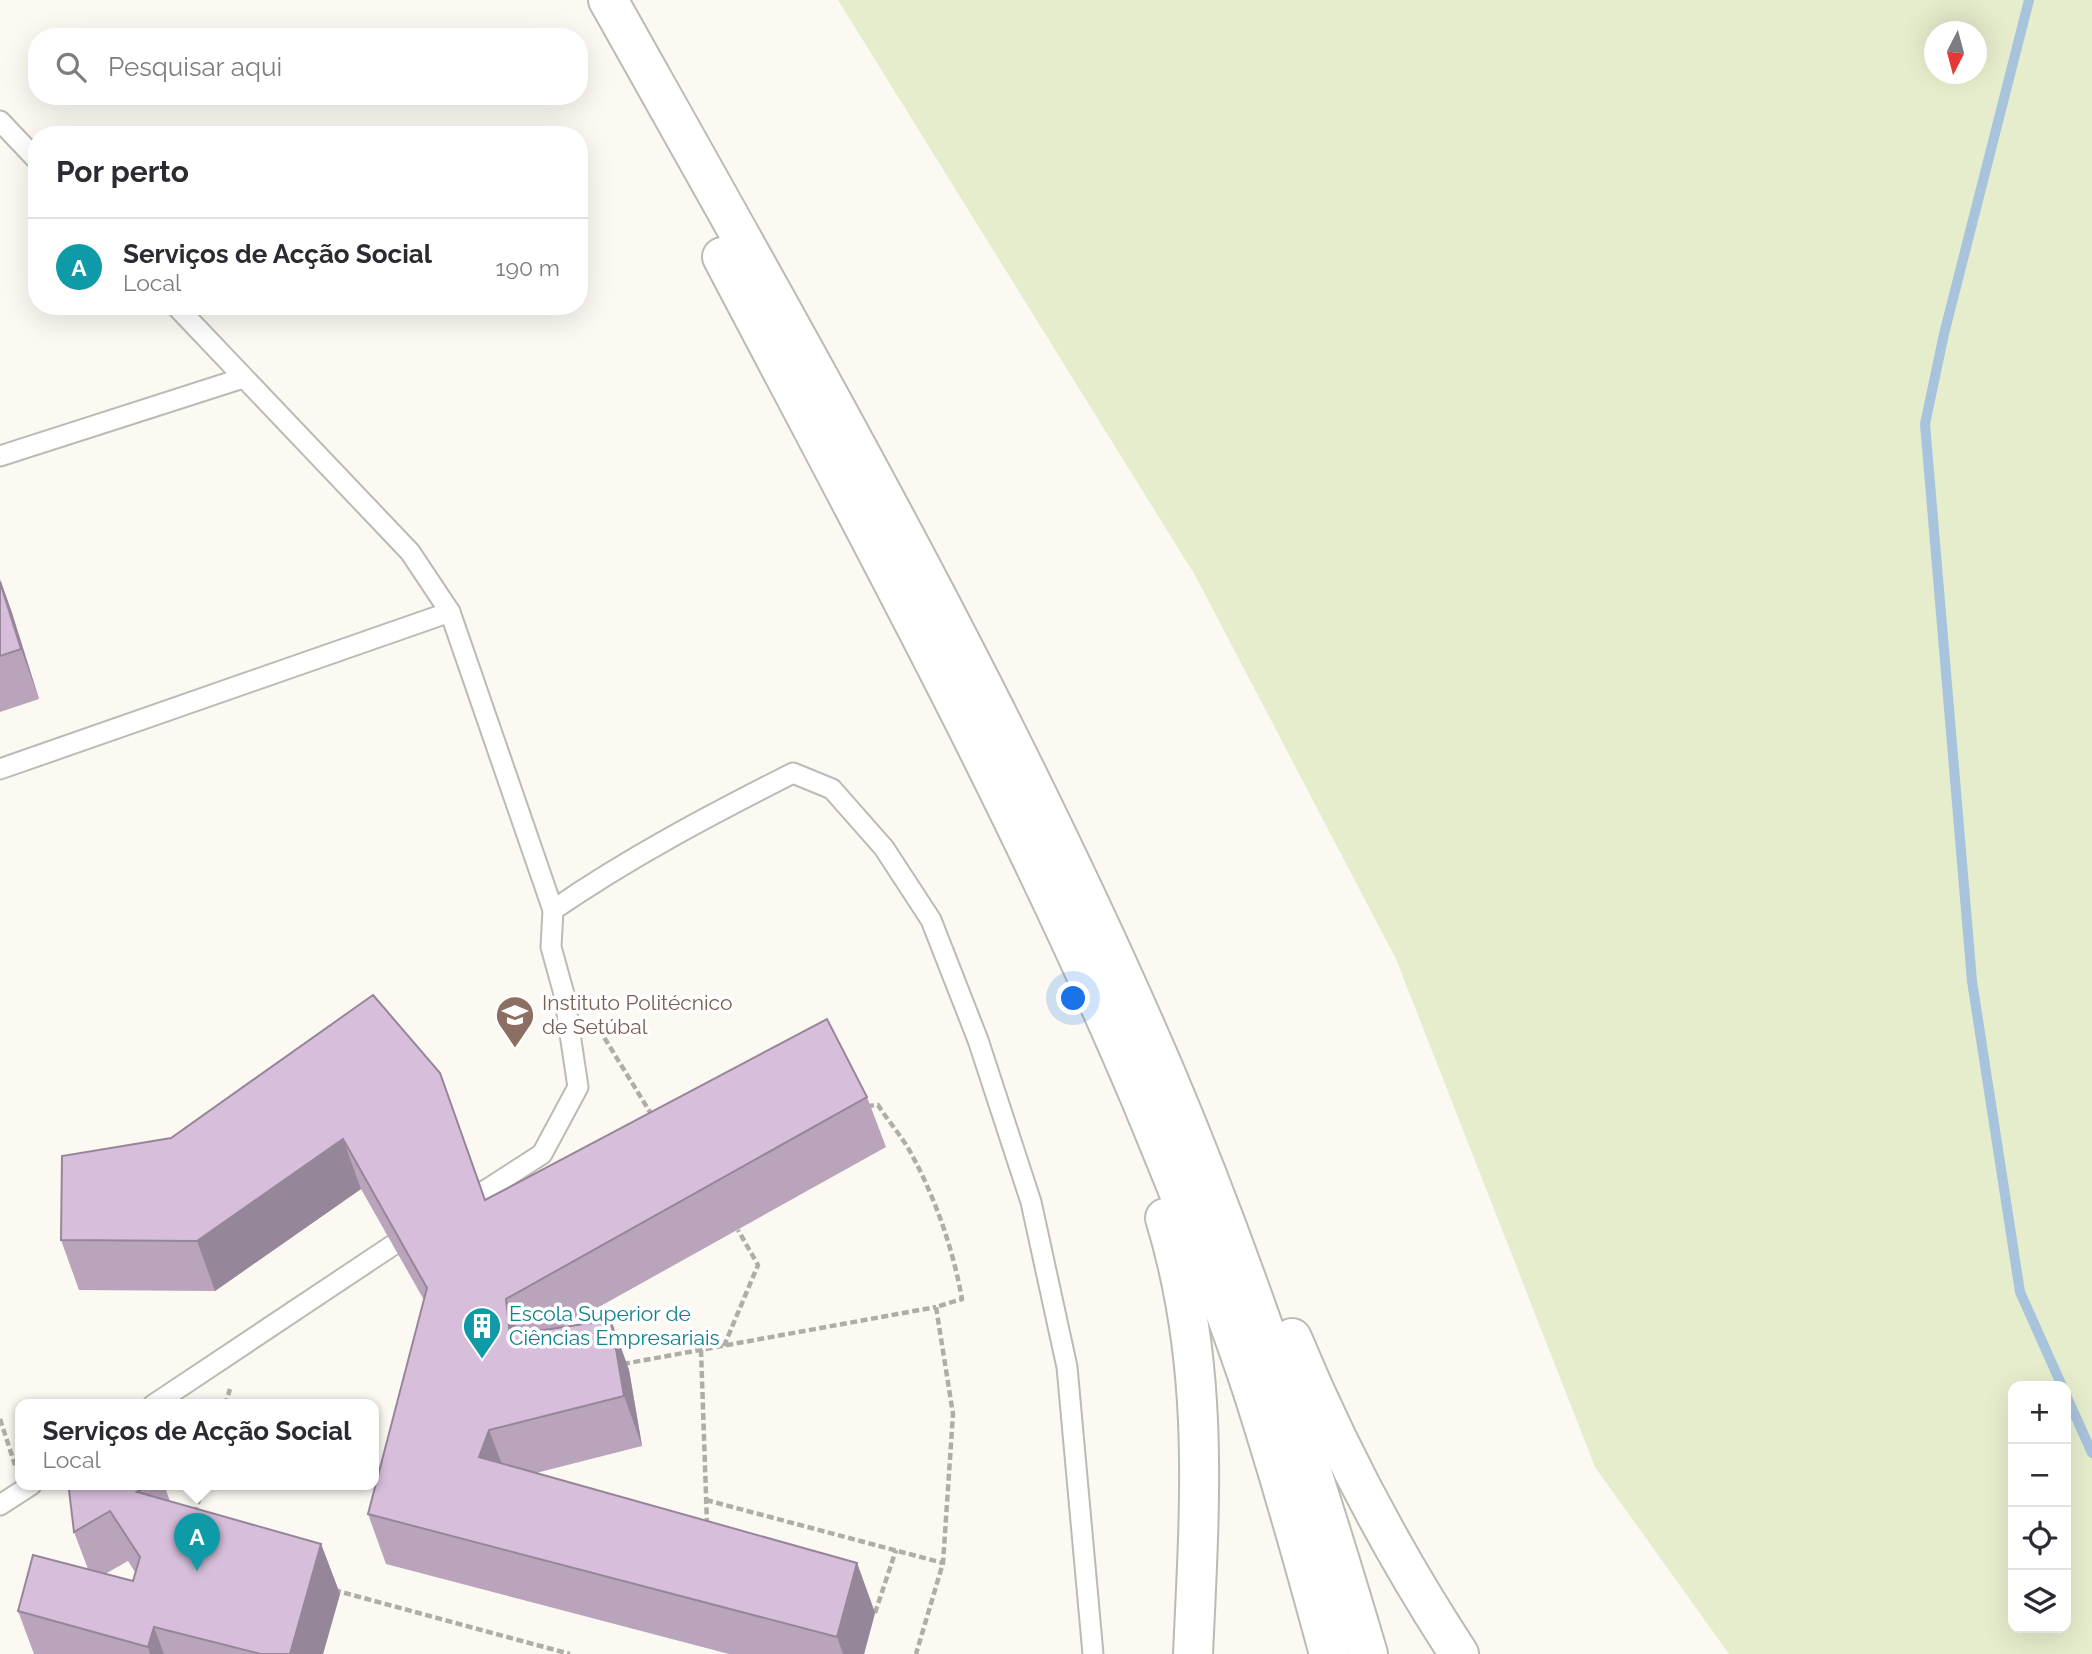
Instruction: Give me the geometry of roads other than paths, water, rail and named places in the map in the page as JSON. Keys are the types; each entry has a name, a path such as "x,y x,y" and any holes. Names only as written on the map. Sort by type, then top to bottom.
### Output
{"main road":[{"path":"589,0 864,527 1057,913 1139,1096 1251,1385 1329,1654"},
{"path":"608,0 845,426 1000,690 1092,863 1179,1057 1297,1350 1343,1454 1388,1540 1459,1654"},
{"path":"845,426 1031,784 1104,936 1166,1075 1223,1218 1275,1360 1368,1654"},
{"path":"864,527 1006,832 1151,1181 1175,1253 1194,1355 1200,1442 1193,1654"}],"lane":[{"path":"1,124 28,151"},
{"path":"184,315 410,552 450,612 553,910 551,947 564,994 578,1087 542,1154 483,1192"},
{"path":"0,456 243,377"},
{"path":"0,769 450,612"},
{"path":"553,910 602,876 698,821 793,773 832,789 884,848 931,920 978,1040 1031,1202 1067,1367 1093,1654"},
{"path":"162,1399 393,1245"},
{"path":"0,1505 23,1490"}],"waterway":[{"path":"2029,0 1944,334 1925,424 1972,981 2020,1292 2060,1381"},
{"path":"2071,1406 2092,1453"}],"place":[{"name":"Instituto Politécnico de Setúbal","path":"515,1049"},
{"name":"Escola Superior de Ciências Empresariais","path":"482,1360"},
{"name":"Serviços de Acção Social","path":"197,1571"}]}
